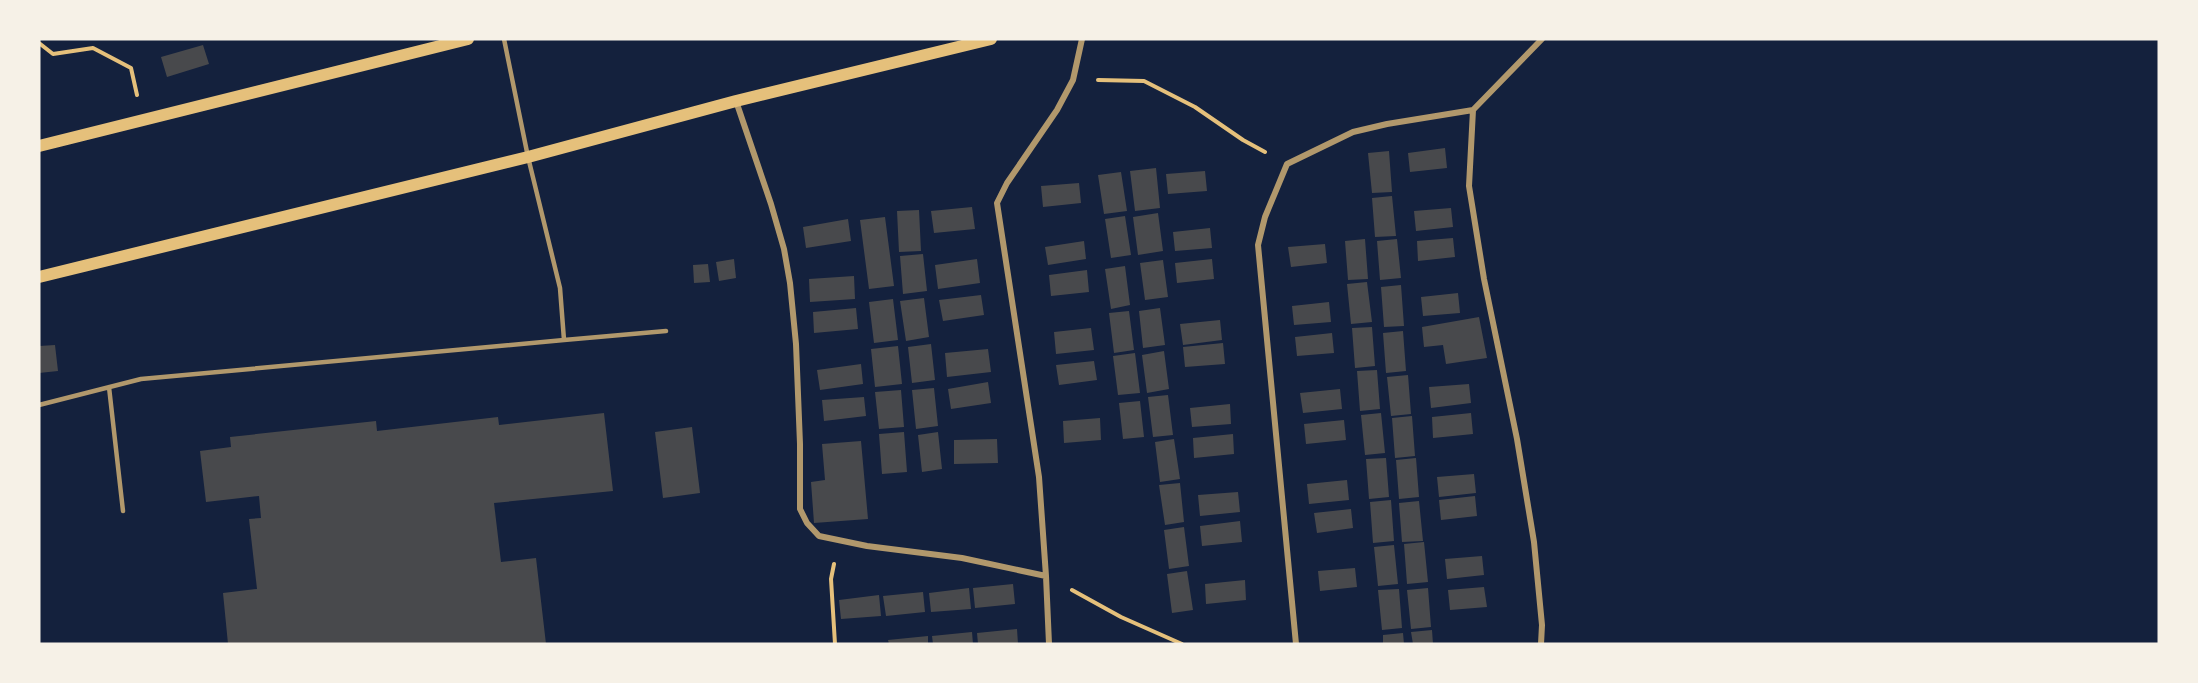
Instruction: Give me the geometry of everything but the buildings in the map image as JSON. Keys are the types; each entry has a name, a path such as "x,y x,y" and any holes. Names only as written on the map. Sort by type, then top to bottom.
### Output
{"main road":[{"path":"39,146 468,39"},
{"path":"39,277 528,157 736,101 991,39"}],"street":[{"path":"1049,644 1039,477 997,203 1007,183 1058,110 1073,80 1082,39"},
{"path":"1296,644 1258,245 1265,218 1287,164 1353,132 1473,110 1542,39"},
{"path":"736,101 784,249 796,344 800,509 813,531 819,536 867,546 962,558 1046,576"},
{"path":"1473,110 1469,186 1484,279 1518,439 1534,542 1542,626 1540,644"}],"lane":[{"path":"504,39 528,157 560,288 564,340"},
{"path":"39,405 141,379 666,331"},
{"path":"109,387 123,511"}],"path":[{"path":"39,43 53,54 93,48 131,68 141,121"},
{"path":"1073,80 1144,81 1195,107 1243,140 1287,164"},
{"path":"835,644 831,579 839,540"},
{"path":"1046,576 1121,617 1182,644"}]}
